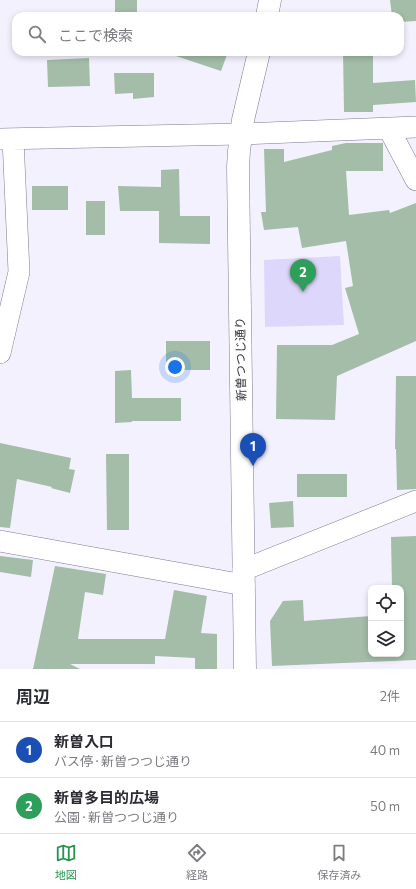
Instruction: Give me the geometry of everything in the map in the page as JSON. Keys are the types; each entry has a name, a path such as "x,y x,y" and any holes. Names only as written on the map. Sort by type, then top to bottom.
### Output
{"street":[{"path":"268,12 270,0"},
{"name":"新曽つつじ通り","path":"245,669 238,167 243,120 257,56"},
{"path":"0,354 19,272 7,139 241,134 416,127"},
{"path":"389,129 416,180"},
{"path":"0,541 244,577 416,501"}],"shaded area":[{"path":"340,256 344,325 265,327 264,260"}],"building":[{"path":"115,0 137,0 137,12 115,12"},
{"path":"390,0 416,0 416,21 404,22 404,12 392,12"},
{"path":"176,56 227,56 221,71"},
{"path":"343,56 373,56 373,83 415,80 416,102 373,105 373,112 344,112"},
{"path":"89,58 90,86 48,87 47,60"},
{"path":"114,73 154,73 154,97 133,99 133,93 115,94"},
{"path":"346,143 383,143 383,171 346,171 349,215 389,210 390,213 416,203 416,341 337,376 335,420 276,419 277,345 332,345 359,334 345,288 353,286 346,241 302,248 298,227 264,230 261,212 266,212 264,149 284,149 284,162 332,150 332,146"},
{"path":"179,169 180,216 210,216 210,244 159,243 159,211 120,211 118,186 161,187 161,170"},
{"path":"32,186 68,186 68,210 32,210"},
{"path":"86,201 105,201 105,235 86,235"},
{"path":"166,341 210,341 210,370 166,370"},
{"path":"131,370 132,398 181,398 181,421 132,421 115,423 115,371"},
{"path":"396,376 416,376 416,489 397,490 395,449"},
{"path":"0,443 71,458 69,469 75,470 70,493 51,488 52,487 17,479 10,528 0,527"},
{"path":"106,454 129,454 129,530 107,530"},
{"path":"297,474 347,474 347,497 297,497"},
{"path":"293,501 294,527 271,528 269,503"},
{"path":"416,536 416,660 272,666 270,621 283,601 303,600 304,621 368,616 368,657 404,657 404,585 392,585 391,537"},
{"path":"0,556 33,560 31,577 0,572"},
{"path":"55,566 106,574 103,595 85,592 78,639 165,639 174,590 207,596 201,633 217,634 217,669 195,669 195,658 155,656 155,664 70,664 80,669 33,669"}],"place":[{"name":"新曽多目的広場","path":"303,292"},
{"name":"新曽入口","path":"253,466"}]}
